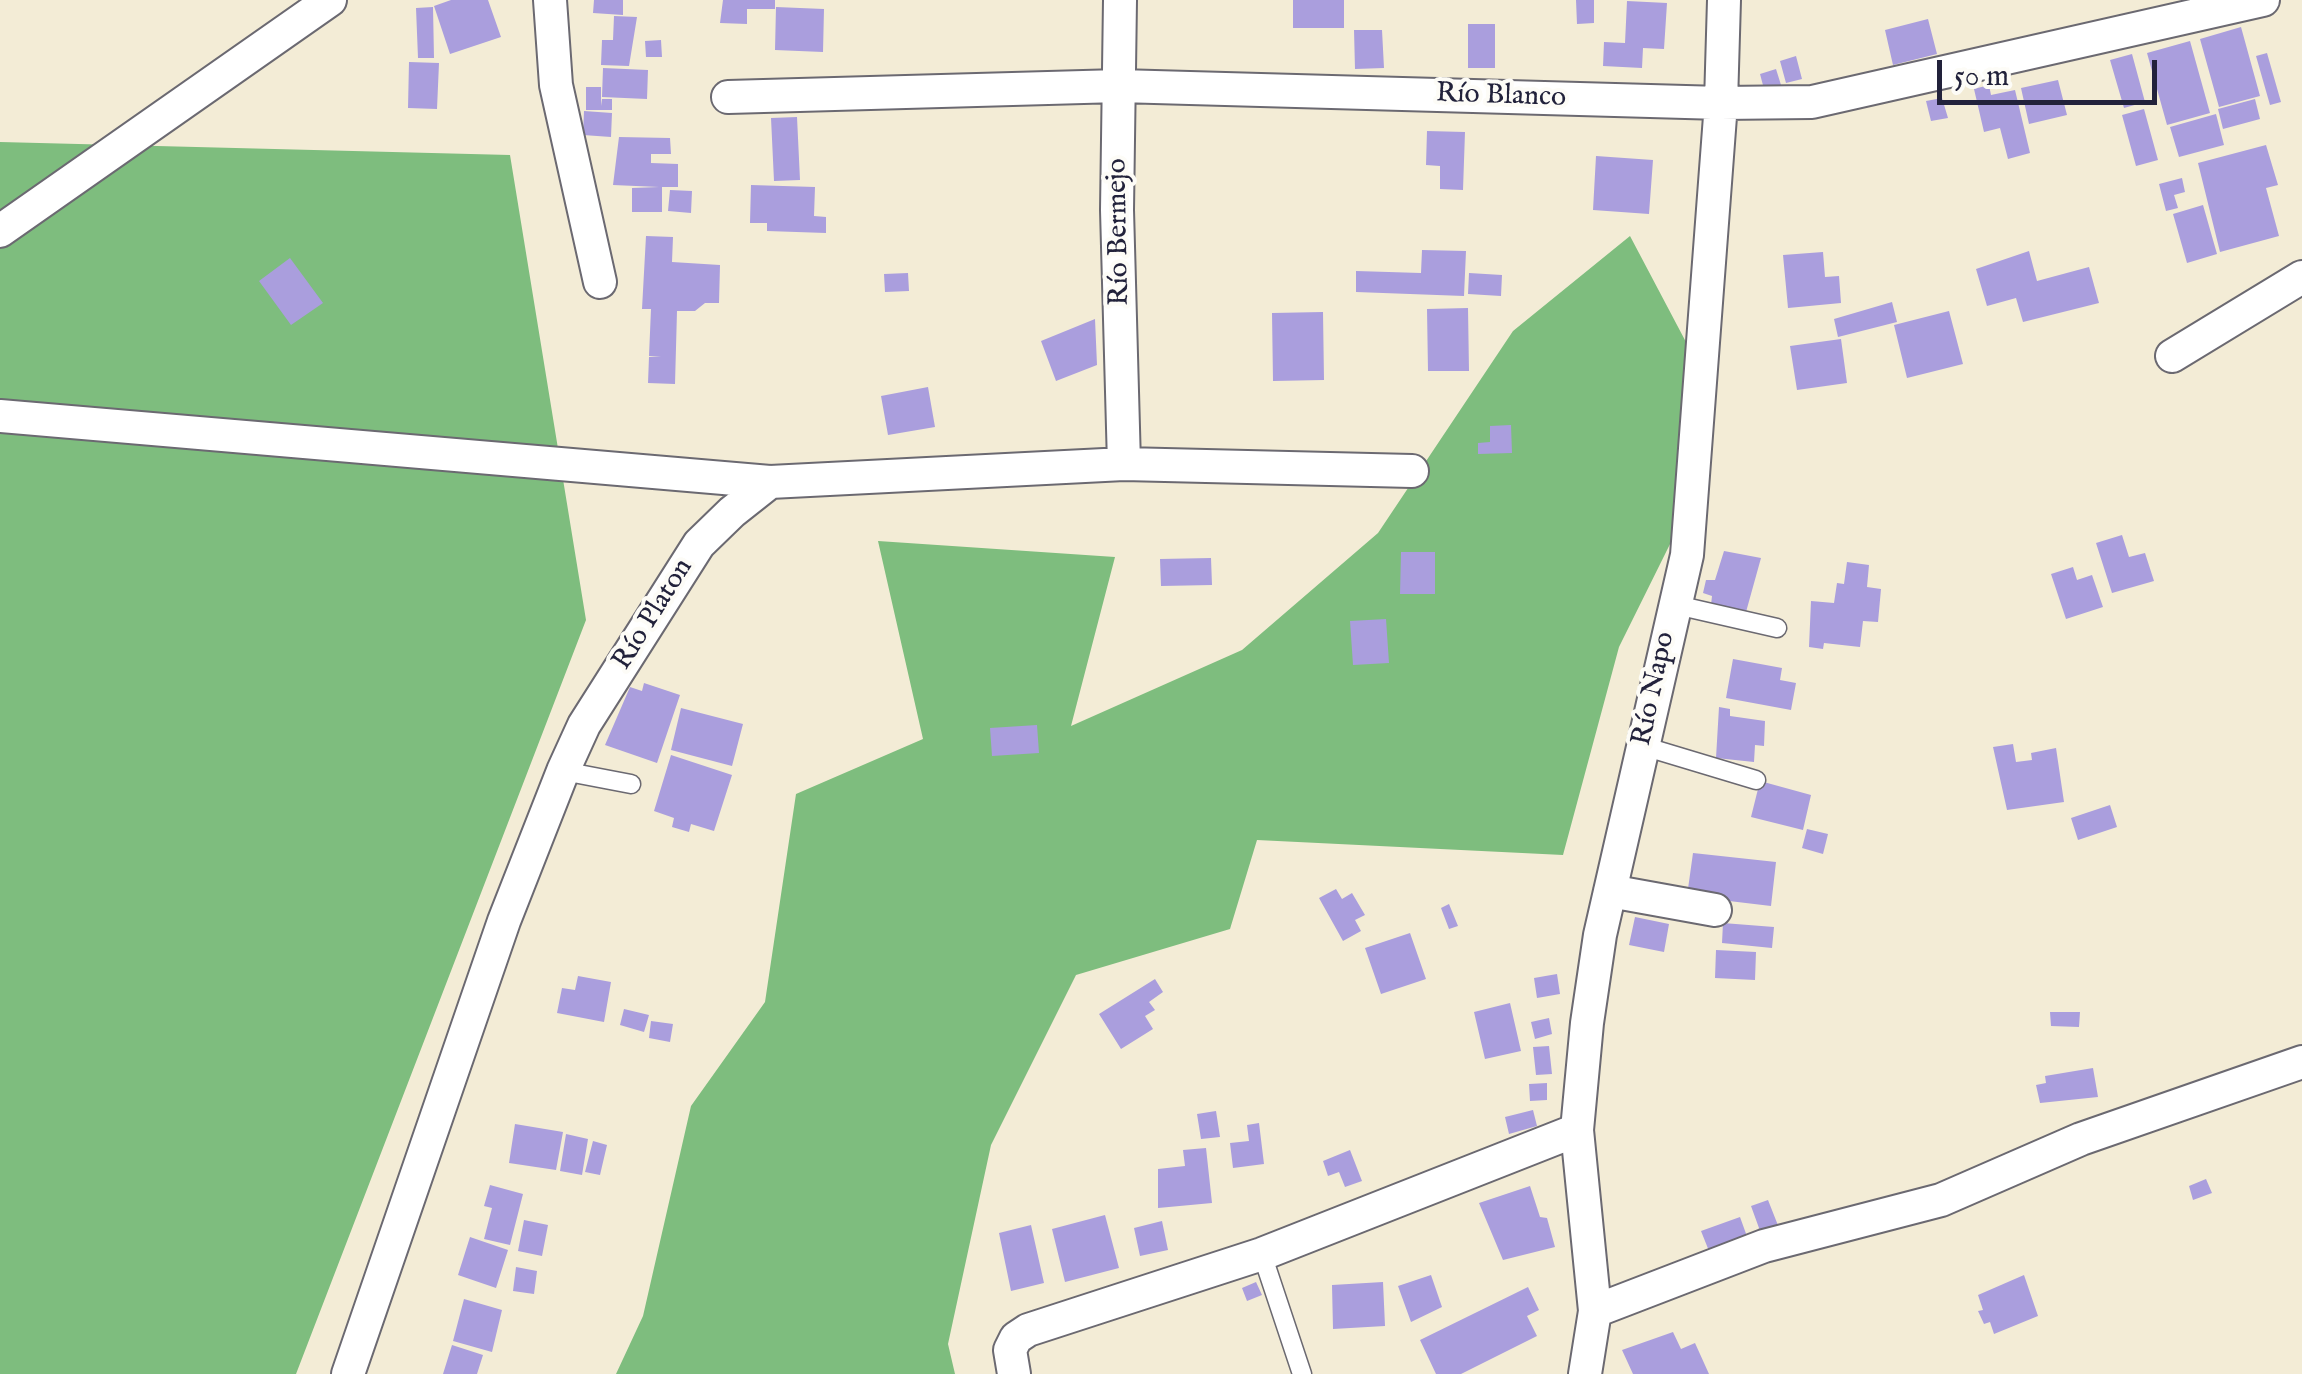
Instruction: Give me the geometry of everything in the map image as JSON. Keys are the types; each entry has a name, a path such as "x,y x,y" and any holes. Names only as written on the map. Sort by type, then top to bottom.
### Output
{"street":[{"path":"0,231 330,0"},
{"path":"550,0 556,86 600,282"},
{"name":"Río Bermejo","path":"1120,0 1124,464"},
{"name":"Río Napo","path":"1585,1374 1594,1311 1577,1130 1587,1023 1610,891 1672,604 1687,556 1721,104 1724,0"},
{"name":"Río Blanco","path":"728,97 1119,86 1721,104 1812,102 2263,0"},
{"path":"2172,356 2302,277"},
{"path":"0,416 770,482 1124,464 1412,471"},
{"name":"Río Platon","path":"348,1374 504,920 584,726 699,544 770,482"},
{"path":"1610,891 1715,910"},
{"path":"1594,1311 1764,1246 1941,1200 2081,1139 2302,1062"},
{"path":"1014,1374 1010,1350 1016,1338 1028,1330 1262,1254 1577,1130"}],"lane":[{"path":"1672,604 1777,628"},
{"path":"1644,746 1756,780"},
{"path":"564,771 632,784"},
{"path":"1262,1254 1302,1374"}],"green space":[{"path":"0,142 510,155 586,620 296,1374 0,1374"},
{"path":"1630,236 1715,397 1673,538 1619,647 1563,855 1257,840 1230,929 1076,975 991,1145 948,1344 955,1374 616,1374 643,1316 691,1106 765,1002 796,794 923,739 878,541 1115,557 1071,726 1242,650 1378,533 1513,331"}],"building":[{"path":"451,0 488,0 501,37 450,54 434,6"},
{"path":"594,0 623,0 623,15 593,13"},
{"path":"723,0 775,0 775,9 747,9 747,24 720,23"},
{"path":"1293,0 1344,0 1344,28 1293,28"},
{"path":"1576,0 1594,0 1594,23 1577,24"},
{"path":"1627,1 1667,3 1664,49 1643,48 1642,68 1603,66 1604,42 1625,43"},
{"path":"433,7 434,58 418,58 416,8"},
{"path":"776,7 824,9 823,52 775,50"},
{"path":"614,16 637,17 629,66 601,65 602,40 613,40"},
{"path":"1928,19 1937,54 1893,65 1885,30"},
{"path":"1468,24 1495,24 1495,68 1468,68"},
{"path":"2241,27 2260,96 2219,107 2200,39"},
{"path":"1354,30 1382,30 1384,68 1355,69"},
{"path":"661,40 662,57 646,57 645,41"},
{"path":"2190,41 2210,113 2167,125 2147,53"},
{"path":"2267,53 2281,102 2270,105 2256,56"},
{"path":"2132,54 2145,102 2124,108 2110,60"},
{"path":"1796,56 1802,79 1786,83 1780,61"},
{"path":"409,62 439,63 437,109 408,108"},
{"path":"603,68 648,70 647,99 602,97"},
{"path":"1776,69 1781,85 1764,89 1760,74"},
{"path":"2058,80 2067,115 2029,124 2021,88"},
{"path":"1989,85 1991,95 2015,90 2030,153 2008,159 2000,128 1984,132 1974,89"},
{"path":"586,87 601,87 601,106 602,99 612,99 612,110 586,110"},
{"path":"1942,98 1948,118 1931,121 1926,101"},
{"path":"2255,99 2260,119 2223,129 2218,109"},
{"path":"2144,109 2158,160 2136,166 2122,115"},
{"path":"584,111 612,113 611,137 583,135"},
{"path":"2216,114 2224,145 2179,157 2170,127"},
{"path":"797,117 800,180 774,181 771,118"},
{"path":"1427,131 1465,132 1463,190 1440,189 1440,166 1426,165"},
{"path":"619,137 670,138 671,154 651,154 651,163 678,164 678,187 662,187 662,212 632,212 632,188 659,187 613,185"},
{"path":"2266,145 2278,185 2266,188 2279,236 2220,252 2198,163"},
{"path":"1596,156 1653,160 1649,214 1593,210"},
{"path":"2182,178 2185,192 2174,195 2178,208 2166,211 2159,184"},
{"path":"751,185 815,187 814,216 826,217 826,233 767,231 767,223 750,223"},
{"path":"670,190 692,191 691,213 668,211"},
{"path":"2203,205 2217,254 2187,263 2173,214"},
{"path":"646,236 673,237 672,262 720,265 719,303 705,303 695,311 677,311 675,384 648,383 649,357 661,356 649,356 651,309 642,309"},
{"path":"1422,250 1466,251 1464,296 1356,292 1356,271 1421,273"},
{"path":"2029,251 2037,281 2089,267 2099,303 2023,322 2016,298 1987,306 1976,269"},
{"path":"1823,252 1825,277 1839,276 1841,303 1788,308 1783,255"},
{"path":"290,258 323,303 291,325 259,281"},
{"path":"908,273 909,291 885,292 884,274"},
{"path":"1469,273 1502,275 1501,296 1468,294"},
{"path":"1892,302 1897,322 1838,337 1834,319"},
{"path":"1468,308 1469,371 1428,371 1427,309"},
{"path":"1949,311 1963,364 1907,378 1894,325"},
{"path":"1323,312 1324,380 1273,381 1272,313"},
{"path":"1095,319 1097,365 1056,381 1041,341"},
{"path":"1841,339 1847,383 1797,390 1790,346"},
{"path":"928,387 935,427 888,435 881,396"},
{"path":"1511,425 1512,453 1478,454 1478,443 1490,442 1490,426"},
{"path":"2122,535 2129,557 2145,553 2154,581 2112,593 2096,543"},
{"path":"1724,551 1761,558 1746,612 1711,605 1712,596 1703,593 1706,580 1715,580"},
{"path":"1401,552 1435,552 1435,594 1400,594"},
{"path":"1211,558 1212,585 1161,586 1160,559"},
{"path":"1847,562 1869,565 1867,587 1881,589 1878,622 1863,621 1860,647 1824,643 1823,649 1809,647 1811,601 1834,603 1837,583 1844,584"},
{"path":"2073,567 2077,580 2092,575 2103,607 2066,619 2051,574"},
{"path":"1386,619 1389,663 1353,665 1350,621"},
{"path":"1733,659 1782,668 1780,680 1796,683 1791,710 1726,698"},
{"path":"644,683 680,695 657,763 605,745 630,687 642,691"},
{"path":"1719,707 1730,709 1730,716 1765,721 1764,746 1755,745 1754,762 1716,758"},
{"path":"681,708 743,724 732,766 671,750"},
{"path":"1037,725 1039,753 992,756 990,728"},
{"path":"2013,744 2016,762 2032,760 2031,753 2056,748 2064,802 2007,810 1993,747"},
{"path":"671,755 732,775 714,831 691,824 689,832 672,827 674,818 654,811"},
{"path":"1760,781 1811,795 1803,830 1751,817"},
{"path":"2110,805 2117,827 2078,840 2071,818"},
{"path":"1807,829 1828,834 1823,854 1802,848"},
{"path":"1693,853 1776,862 1771,906 1687,896"},
{"path":"1336,889 1342,899 1352,893 1365,915 1355,920 1361,931 1343,941 1319,898"},
{"path":"1449,904 1458,926 1449,929 1441,908"},
{"path":"1635,917 1669,924 1664,952 1629,945"},
{"path":"1723,923 1774,927 1772,948 1722,943"},
{"path":"1410,933 1426,979 1381,994 1365,948"},
{"path":"1716,950 1756,952 1755,980 1715,978"},
{"path":"1557,974 1560,994 1537,998 1534,978"},
{"path":"578,976 611,982 604,1022 557,1013 562,988 575,990"},
{"path":"1155,979 1163,992 1149,1002 1155,1010 1145,1016 1153,1029 1121,1049 1099,1014"},
{"path":"1510,1003 1521,1051 1485,1059 1474,1012"},
{"path":"624,1009 649,1015 644,1032 620,1025"},
{"path":"2050,1012 2080,1012 2079,1027 2051,1026"},
{"path":"1549,1018 1552,1034 1535,1039 1531,1022"},
{"path":"651,1021 673,1024 670,1042 649,1038"},
{"path":"1549,1046 1552,1074 1536,1075 1533,1047"},
{"path":"2093,1068 2098,1097 2040,1103 2036,1085 2046,1083 2045,1076"},
{"path":"1547,1083 1547,1100 1530,1101 1529,1084"},
{"path":"1533,1110 1537,1126 1509,1134 1505,1117"},
{"path":"1216,1111 1220,1137 1201,1139 1197,1114"},
{"path":"1259,1123 1264,1164 1233,1168 1230,1143 1249,1141 1247,1125"},
{"path":"515,1124 563,1132 556,1170 509,1163"},
{"path":"566,1134 588,1139 582,1175 560,1171"},
{"path":"593,1141 607,1145 600,1175 585,1172"},
{"path":"1206,1148 1212,1203 1158,1208 1158,1169 1185,1166 1183,1150"},
{"path":"1350,1150 1362,1181 1345,1187 1339,1172 1328,1176 1323,1161"},
{"path":"2206,1179 2212,1193 2193,1200 2189,1186"},
{"path":"490,1185 523,1194 510,1245 484,1239 492,1208 484,1206"},
{"path":"1530,1186 1540,1217 1547,1218 1555,1247 1503,1260 1479,1203"},
{"path":"1768,1200 1781,1233 1763,1239 1751,1206"},
{"path":"1105,1215 1119,1268 1065,1282 1052,1229"},
{"path":"1740,1217 1749,1242 1711,1256 1701,1231"},
{"path":"524,1220 548,1225 542,1256 518,1251"},
{"path":"1162,1221 1168,1250 1140,1256 1134,1228"},
{"path":"1031,1225 1044,1283 1011,1291 999,1233"},
{"path":"470,1237 508,1250 496,1288 458,1275"},
{"path":"516,1267 537,1271 534,1294 513,1291"},
{"path":"1431,1275 1442,1307 1411,1322 1398,1286"},
{"path":"2024,1275 2038,1316 1994,1334 1990,1322 1984,1324 1978,1311 1983,1310 1978,1295"},
{"path":"1256,1282 1262,1295 1247,1301 1242,1288"},
{"path":"1383,1282 1385,1326 1333,1329 1332,1285"},
{"path":"1528,1287 1539,1310 1527,1316 1537,1336 1461,1374 1436,1374 1420,1340"},
{"path":"464,1299 502,1310 492,1352 453,1341"},
{"path":"1673,1332 1681,1349 1695,1343 1709,1374 1633,1374 1622,1350"},
{"path":"452,1345 483,1355 477,1374 443,1374"}]}
